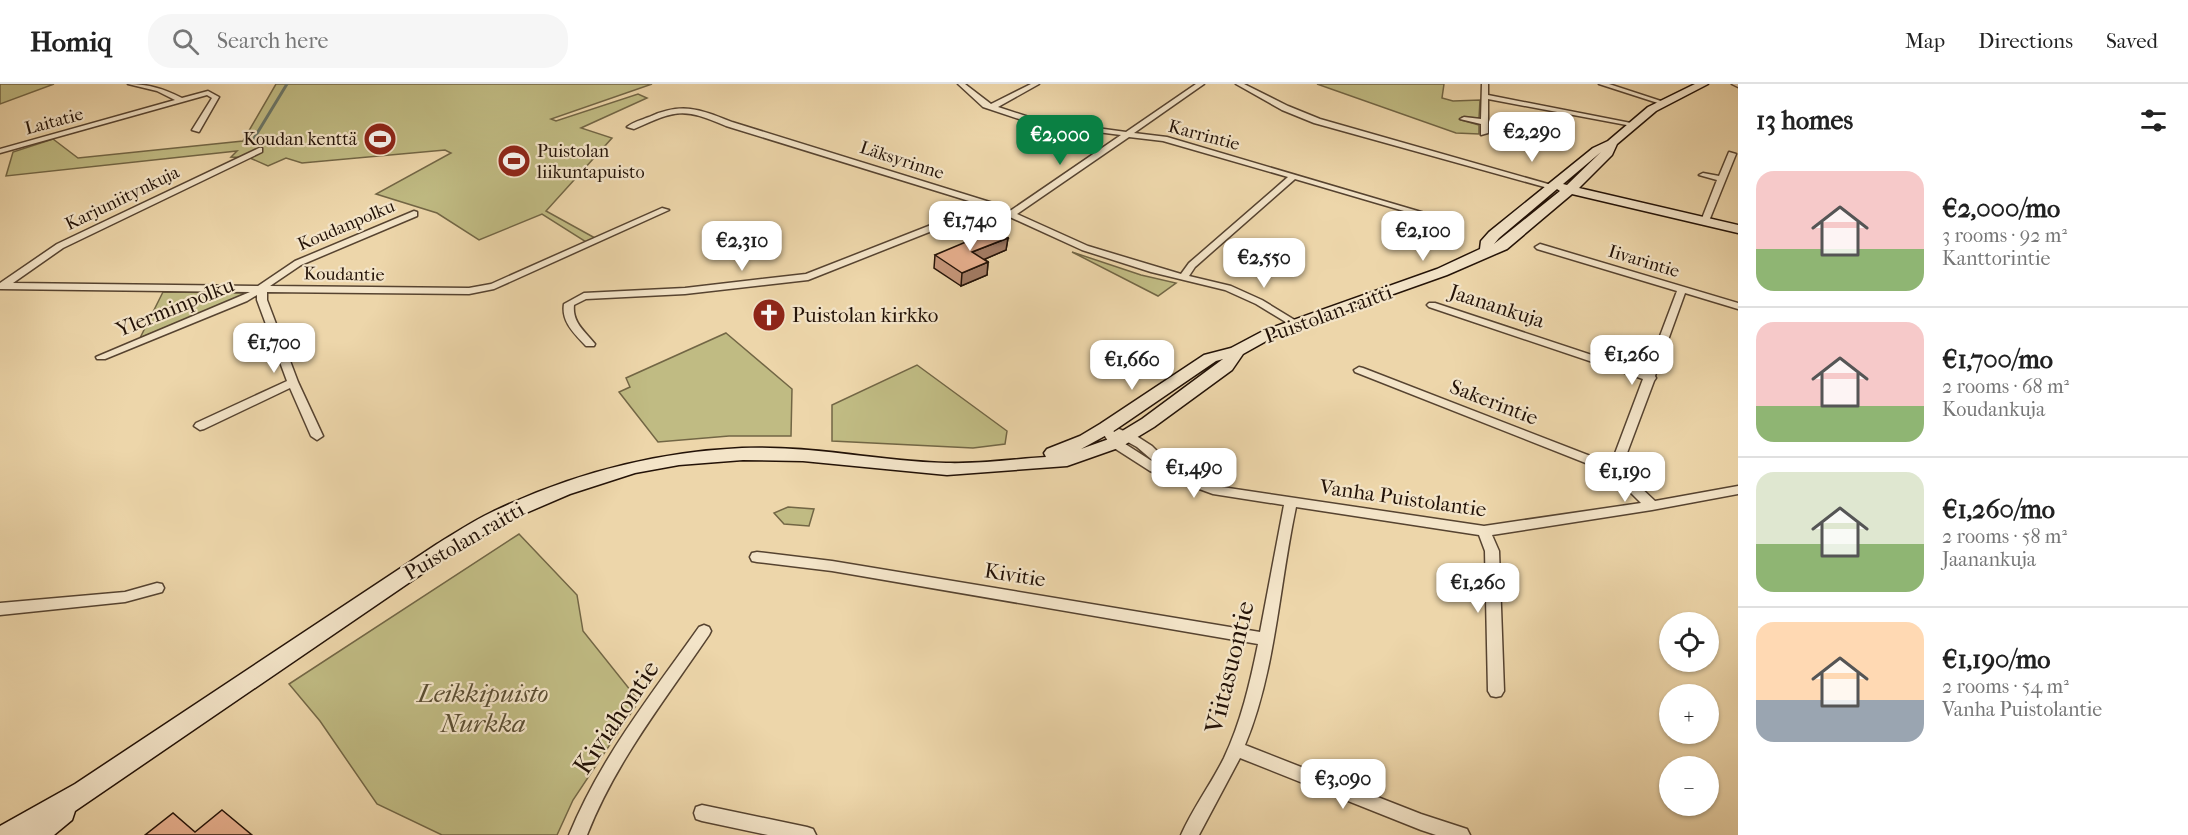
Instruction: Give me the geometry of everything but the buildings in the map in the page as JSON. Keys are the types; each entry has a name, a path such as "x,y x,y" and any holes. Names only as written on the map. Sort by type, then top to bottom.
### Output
{"main road":[{"path":"1563,186 1597,150 1612,143 1632,124 1663,103 1703,84"},
{"path":"1563,186 1608,153 1612,143"},
{"path":"1563,186 1738,229"},
{"name":"Puistolan raitti","path":"9,835 84,792 452,544 517,508 597,477 633,467 679,459 743,454 803,455 947,469 1000,468 1061,462 1093,453 1117,436 1173,406 1226,366 1237,351 1270,333 1442,272 1502,246 1511,240 1563,186"},
{"name":"Puistolan raitti","path":"34,835 84,792"}],"street":[{"path":"131,84 159,89 183,101"},
{"name":"Karrintie","path":"961,84 981,102 1048,125 1164,139 1441,219"},
{"path":"992,107 1036,84"},
{"path":"1012,213 1201,84"},
{"path":"1239,84 1285,108 1317,121 1563,186"},
{"path":"1484,133 1485,84"},
{"path":"1602,84 1663,103"},
{"name":"Laitatie","path":"0,151 208,93 216,97 196,130"},
{"path":"1484,96 1632,124"},
{"name":"Läksyrinne","path":"631,127 670,110 692,108 729,124 990,205 1085,248 1245,295 1294,324"},
{"path":"1464,119 1484,122"},
{"name":"Karjuniitynkuja","path":"2,286 60,246 259,150"},
{"path":"1705,221 1732,154"},
{"path":"1703,175 1722,179"},
{"path":"1184,276 1192,266 1294,176"},
{"path":"591,344 568,318 567,312 569,304 584,296 677,292 808,277 990,205"},
{"name":"Koudantie","path":"2,286 458,291 484,289 665,210"},
{"name":"Koudanpolku","path":"262,289 299,263 384,230 414,214"},
{"name":"Iivarintie","path":"1540,247 1738,306"},
{"path":"262,289 262,300 293,382 317,436"},
{"name":"Ylerminpolku","path":"101,357 262,289"},
{"path":"1652,506 1615,471 1682,289"},
{"name":"Jaanankuja","path":"1432,305 1651,378"},
{"name":"Sakerintie","path":"1359,370 1615,471"},
{"path":"200,426 293,382"},
{"name":"Vanha Puistolantie","path":"1117,436 1154,468 1213,490 1484,531 1652,506 1738,490"},
{"name":"Viitasuontie","path":"1190,835 1236,749 1247,719 1291,502"},
{"path":"1484,531 1492,551 1496,691"},
{"name":"Kivitie","path":"757,556 832,566 1265,639"},
{"path":"0,609 125,597 157,588"},
{"name":"Kiviahontie","path":"578,835 591,801 611,766 704,631"},
{"path":"1236,749 1461,835"},
{"path":"702,813 807,835"}],"green space":[{"path":"0,84 54,84 0,104"},
{"name":"Puistolan liikuntapuisto","path":"276,84 652,84 551,119 556,121 638,94 647,98 581,128 612,138 546,211 595,238 586,242 542,214 479,240 437,213 376,194 451,153 445,150 302,163 286,158 268,166 250,158 231,157 237,151 6,176 13,152 53,139 78,158 243,141"},
{"path":"1317,84 1444,84 1442,98 1453,101 1480,100 1479,118 1462,117 1461,120 1479,125 1479,134 1456,133"},
{"path":"1072,252 1141,275 1176,283 1158,296"},
{"path":"163,292 243,293 244,295 140,338"},
{"path":"726,333 792,389 791,436 729,436 658,442 619,392 630,387 626,378"},
{"path":"917,365 1007,431 1005,444 973,448 832,441 832,405"},
{"path":"788,507 814,509 809,526 784,524 774,513"},
{"name":"Leikkipuisto Nurkka","path":"519,534 577,595 583,631 639,701 573,800 557,835 442,835 377,804 320,721 289,684"}],"waterway":[{"path":"253,140 287,84"}],"place":[{"name":"Koudan kenttä","path":"380,139"},
{"name":"Puistolan liikuntapuisto","path":"514,161"},
{"name":"Puistolan kirkko","path":"769,315"}]}
